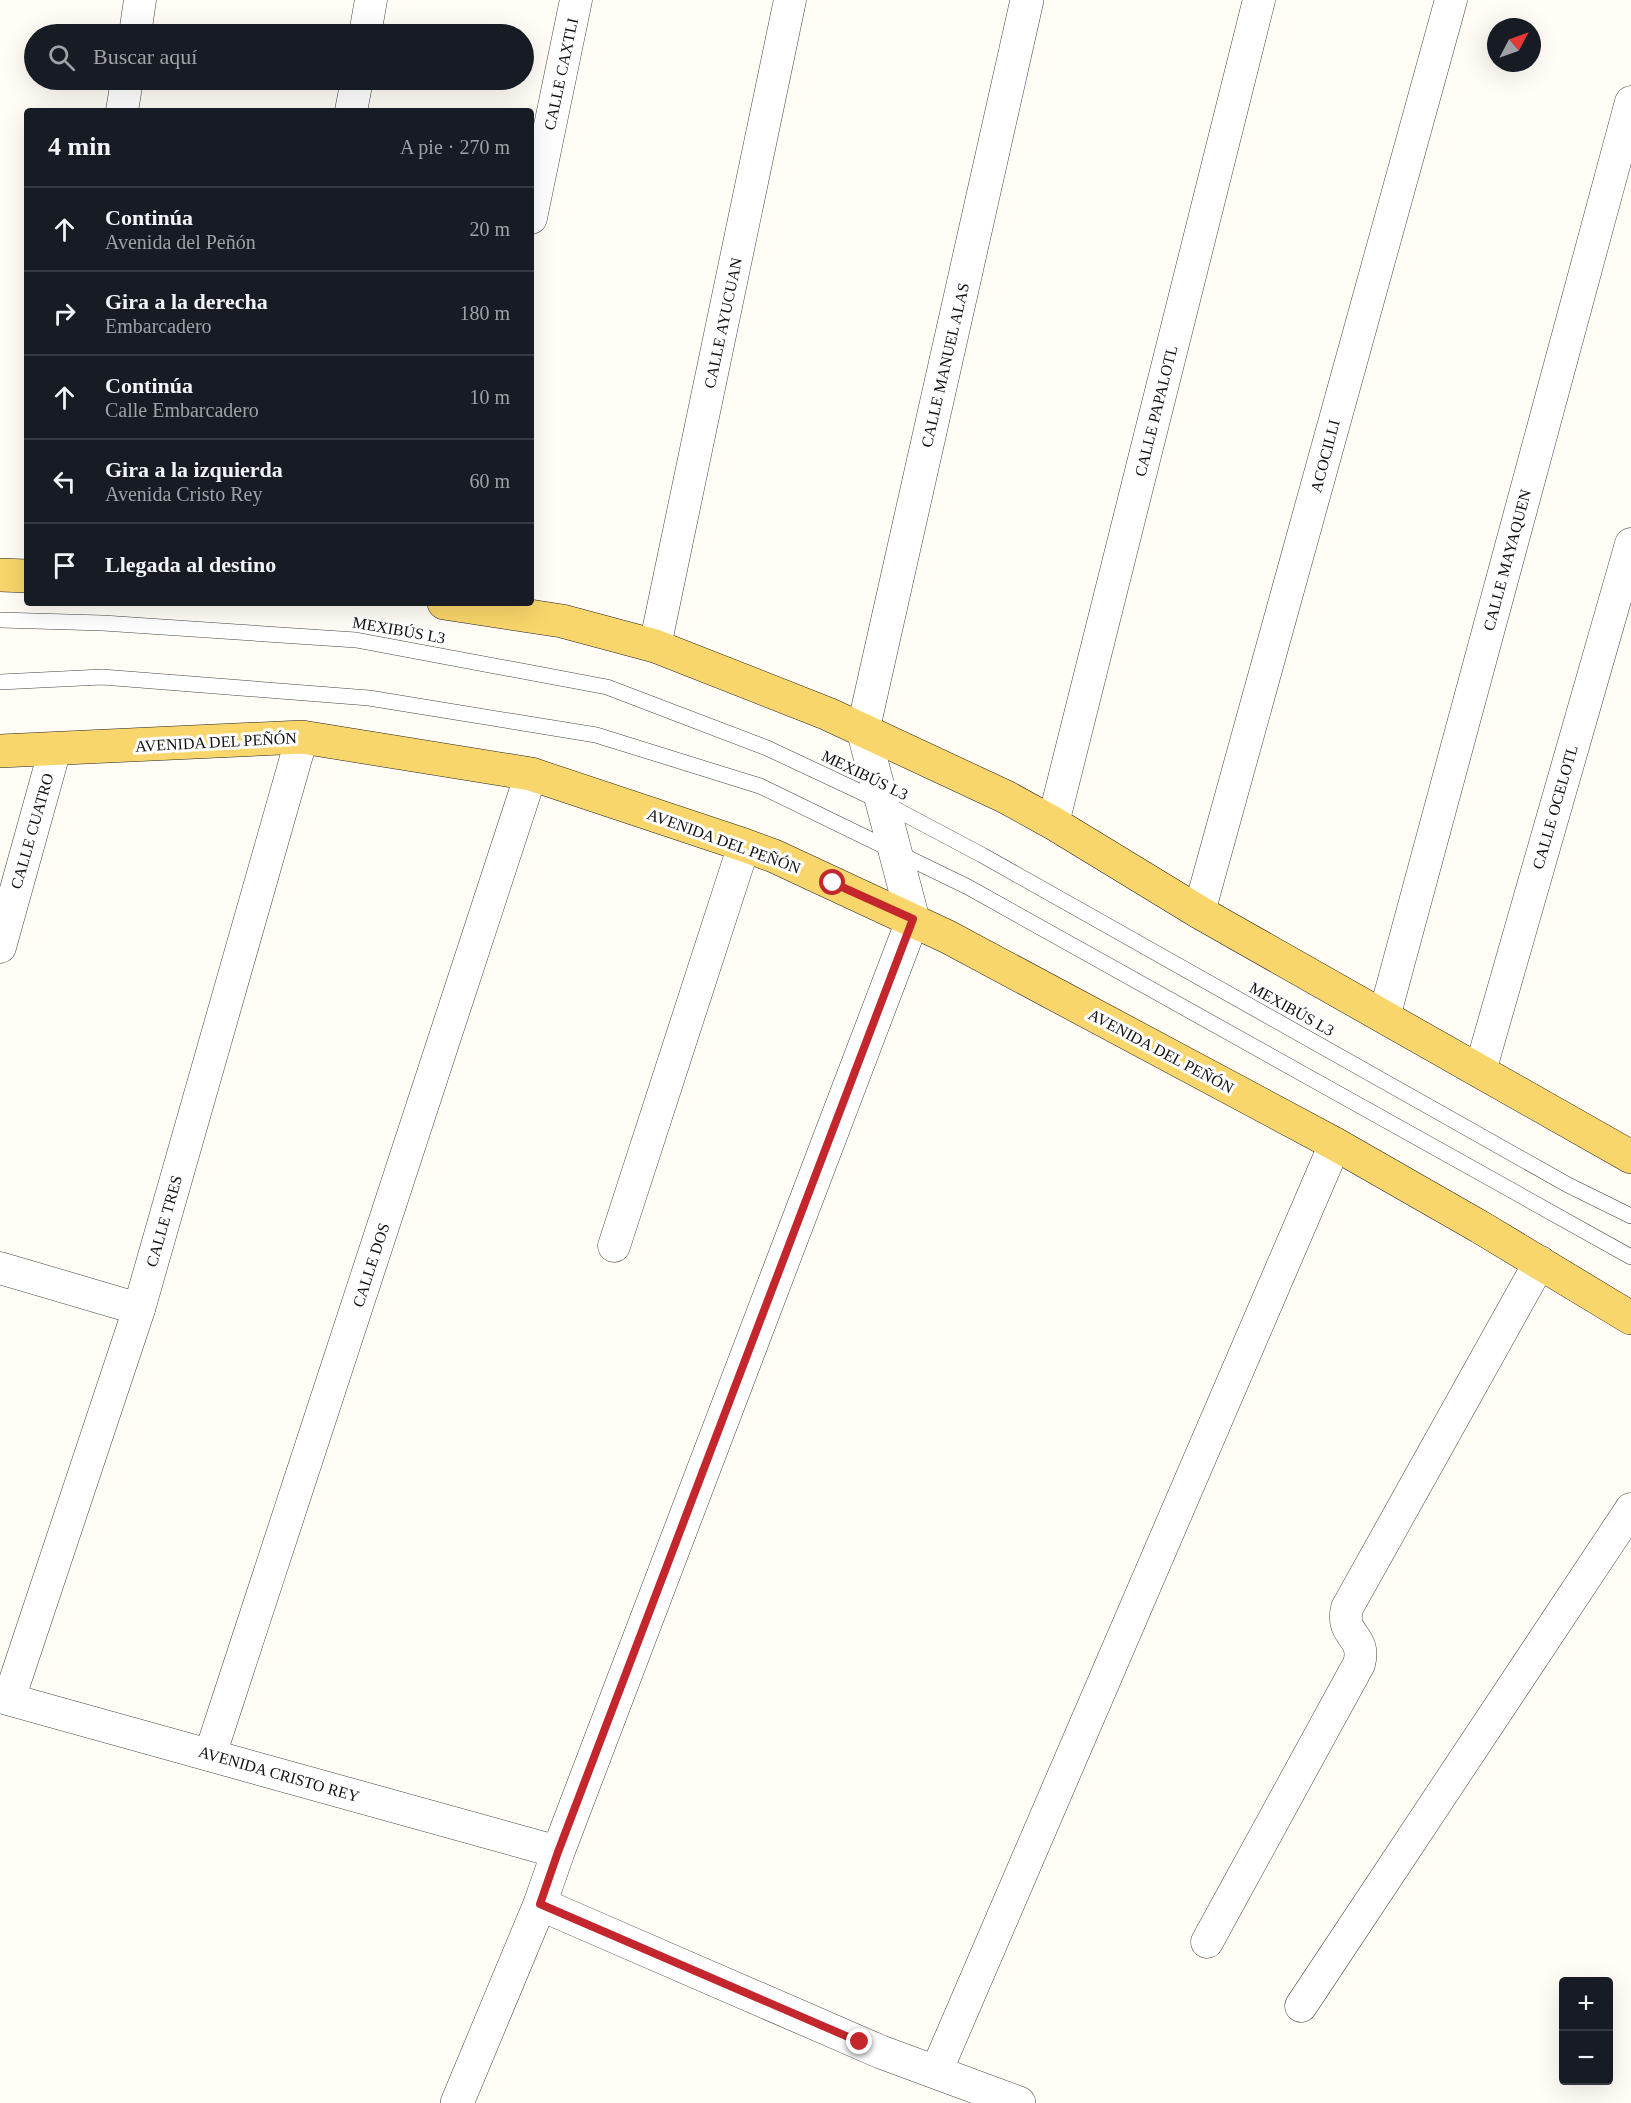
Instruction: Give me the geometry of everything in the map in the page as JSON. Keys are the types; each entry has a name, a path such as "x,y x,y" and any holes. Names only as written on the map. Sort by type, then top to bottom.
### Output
{"main road":[{"path":"0,575 24,576"},
{"path":"468,606 562,621 655,646 828,714 1006,796 1199,912 1631,1157"},
{"name":"AVENIDA DEL PEÑÓN","path":"0,751 302,737 531,774 744,845 774,856 913,919 1335,1144 1540,1262 1631,1318"}],"street":[{"path":"136,24 140,0"},
{"path":"367,24 371,0"},
{"name":"CALLE CAXTLI","path":"534,203 576,0"},
{"name":"CALLE AYUCUAN","path":"655,646 790,0"},
{"name":"CALLE MANUEL ALAS","path":"863,730 1027,0"},
{"name":"CALLE PAPALOTL","path":"1053,823 1259,0"},
{"name":"ACOCILLI","path":"1199,912 1451,0"},
{"path":"122,108 125,90"},
{"path":"352,108 355,90"},
{"name":"CALLE MAYAQUEN","path":"1384,1017 1631,102"},
{"name":"CALLE OCELOTL","path":"1480,1071 1631,544"},
{"path":"458,2103 540,1904 913,919 863,730"},
{"name":"CALLE TRES","path":"4,1698 139,1309 302,737"},
{"name":"CALLE CUATRO","path":"0,947 55,749"},
{"name":"CALLE DOS","path":"210,1755 531,774"},
{"path":"614,1246 744,845"},
{"path":"936,2072 1335,1144"},
{"path":"1207,1941 1359,1664 1362,1653 1359,1643 1347,1629 1344,1618 1347,1608 1540,1262"},
{"path":"0,1268 139,1309"},
{"path":"1301,2006 1631,1509"},
{"name":"AVENIDA CRISTO REY","path":"4,1698 558,1852"},
{"path":"540,1904 881,2052 1019,2103"}],"lane":[{"name":"MEXIBÚS L3","path":"0,620 103,622 356,640 606,687 767,748 882,802 982,855 1568,1185 1631,1216"},
{"path":"0,682 102,677 369,698 596,735 760,786 968,887 1631,1257"}],"route":[{"path":"833,883 913,919 540,1904 860,2042"}]}
